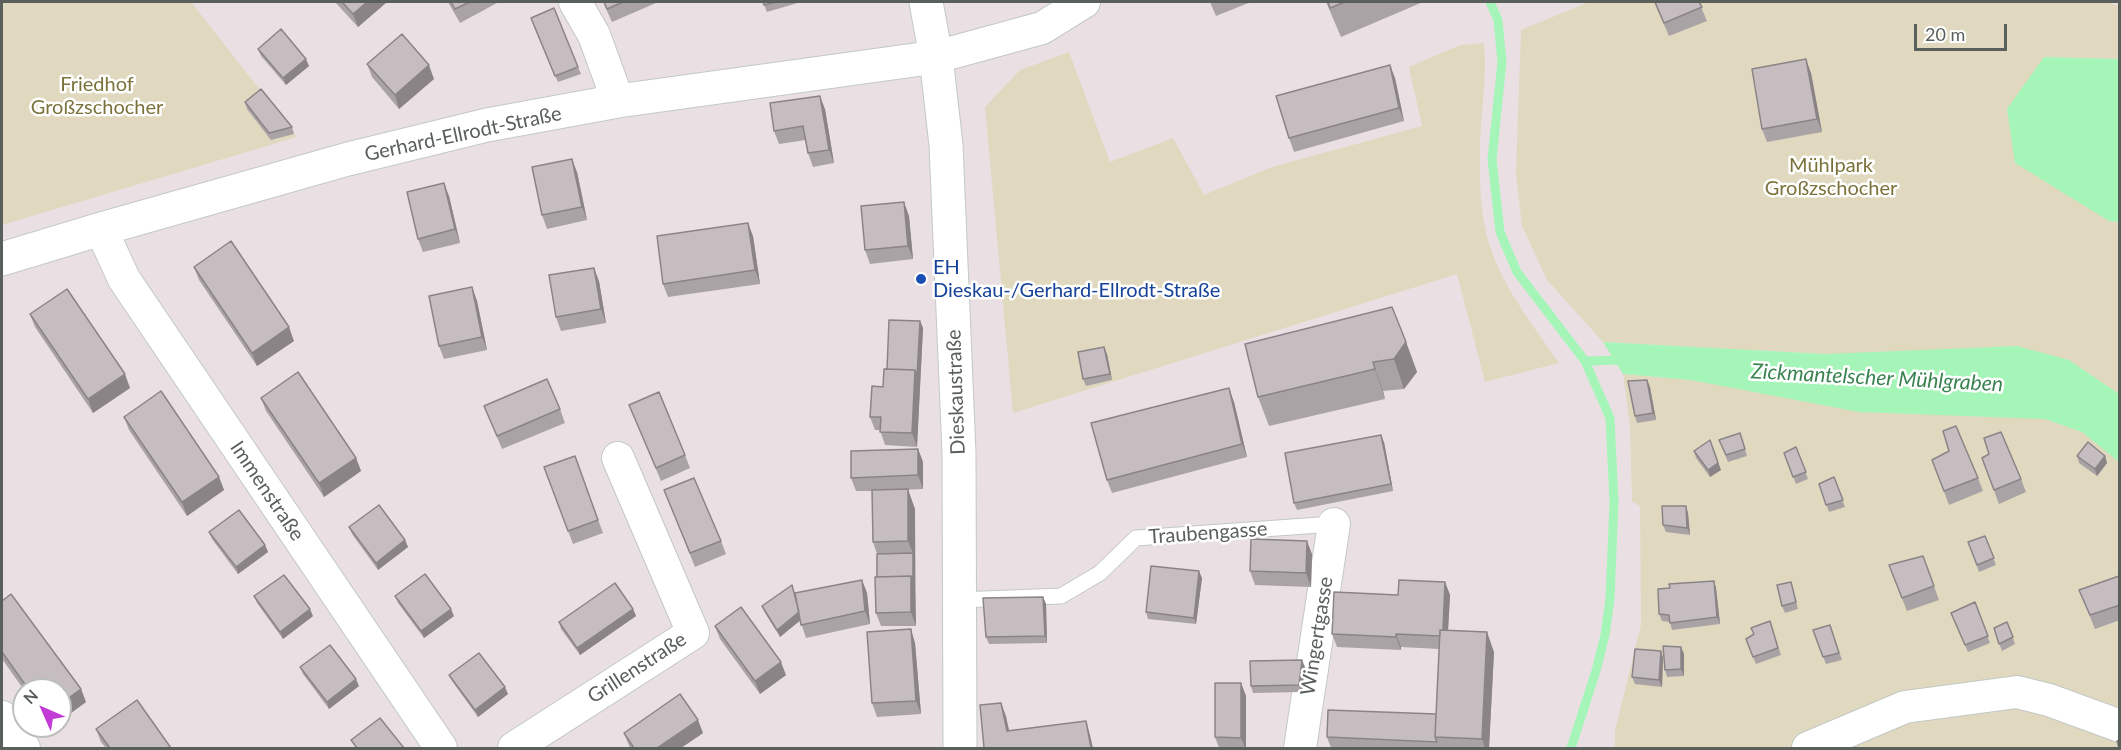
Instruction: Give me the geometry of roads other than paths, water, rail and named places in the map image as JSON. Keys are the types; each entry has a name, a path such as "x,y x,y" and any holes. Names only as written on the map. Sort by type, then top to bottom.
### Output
{"main road":[{"name":"Dieskaustraße","path":"926,2 936,57 946,145 959,453 960,748"},
{"name":"Gerhard-Ellrodt-Straße","path":"2,259 348,159 488,125 618,101 936,57"}],"street":[{"path":"575,2 594,35 618,101"},
{"path":"936,57 1042,28 1084,2"},
{"name":"Immenstraße","path":"101,229 124,279 441,748"},
{"name":"Grillenstraße","path":"514,748 693,633 618,458"},
{"name":"Wingertgasse","path":"1300,748 1334,524"},
{"path":"1808,748 1905,707 2016,692 2049,700 2120,726"},
{"path":"2,717 24,748"}],"lane":[{"name":"Traubengasse","path":"958,600 1060,596 1100,573 1136,538 1334,524"}],"water":[{"path":"2044,57 2119,59 2119,222 2109,221 2015,163 2007,109"},
{"path":"1603,342 1825,354 2017,346 2069,360 2119,394 2119,462 2082,432 2045,419 1859,412 1691,380 1623,374"}],"waterway":[{"path":"1490,2 1498,20 1502,62 1492,159 1500,232 1517,272 1585,361 1610,418 1614,502 1610,599 1605,635 1596,671 1571,748"},
{"name":"Zickmantelscher Mühlgraben","path":"1585,361 1623,360"}],"place":[{"name":"EH Dieskau-/Gerhard-Ellrodt-Straße","path":"921,279"}],"park label":[{"name":"Friedhof Großzschocher","path":"97,96"},
{"name":"Mühlpark Großzschocher","path":"1831,178"}]}
